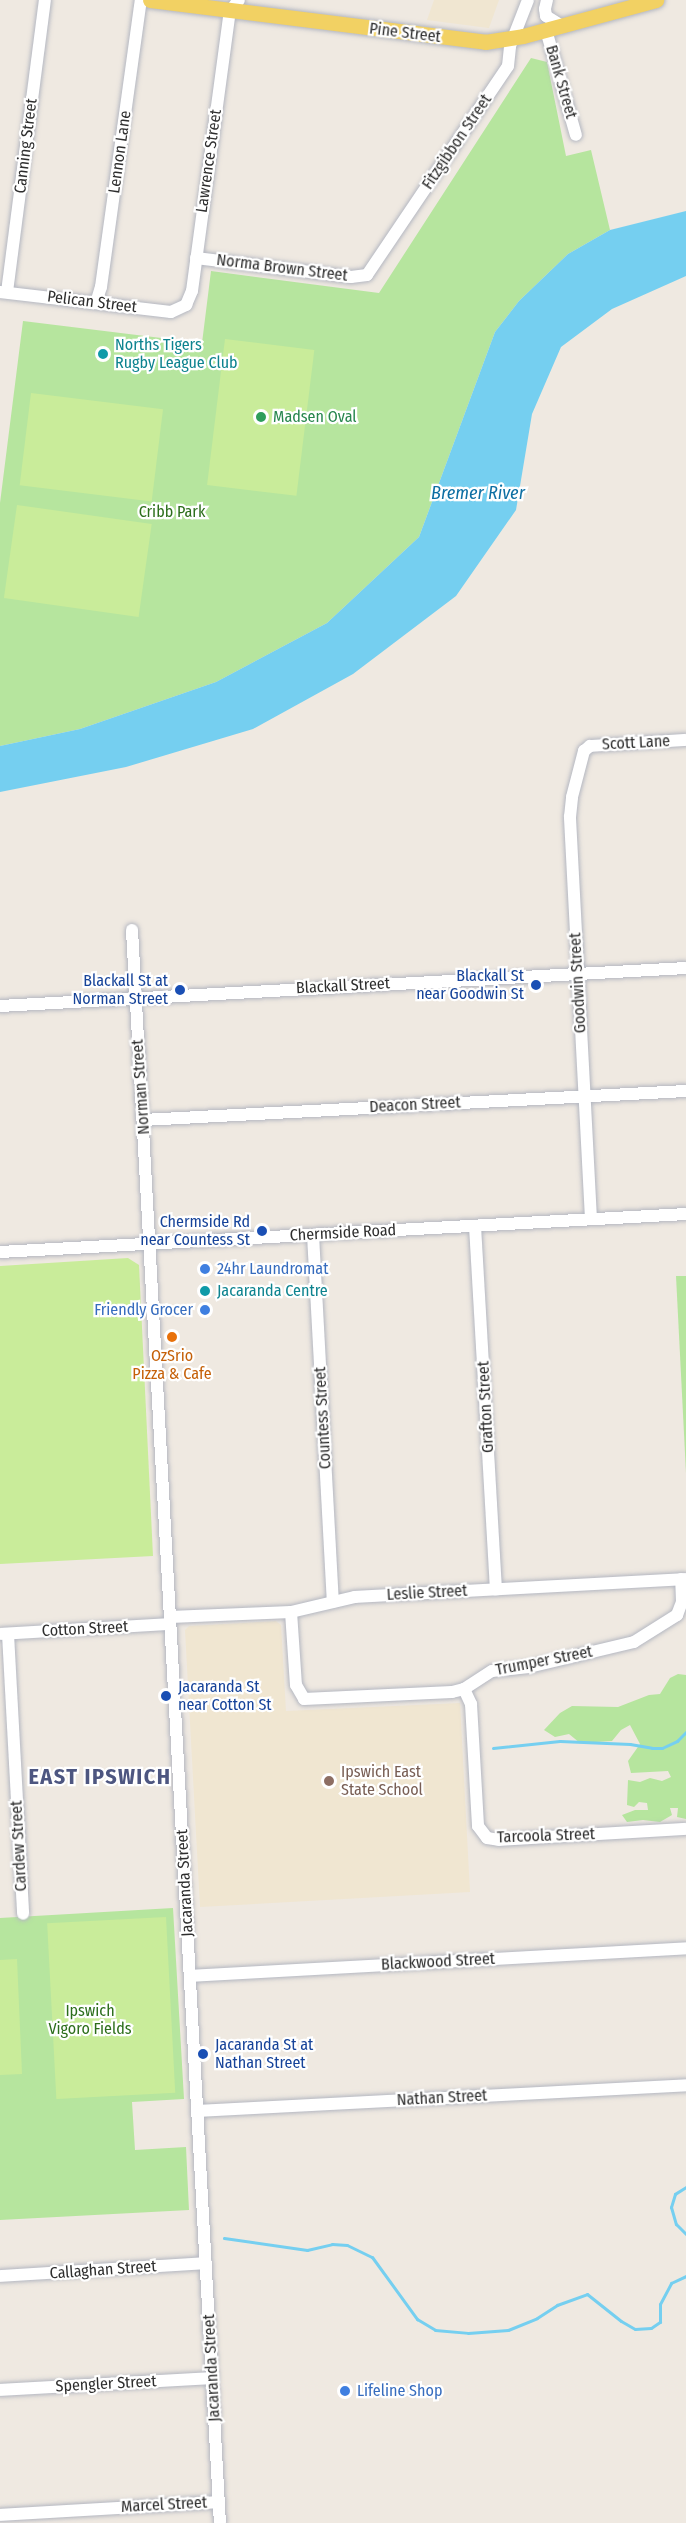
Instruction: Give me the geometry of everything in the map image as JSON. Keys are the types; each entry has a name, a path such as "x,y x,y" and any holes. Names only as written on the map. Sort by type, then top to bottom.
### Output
{"main road":[{"name":"Pine Street","path":"150,0 231,4 463,40 514,38 656,0"}],"street":[{"name":"Canning Street","path":"2,294 45,0"},
{"name":"Lennon Lane","path":"96,303 101,287 141,0"},
{"name":"Fitzgibbon Street","path":"367,275 508,66 514,38 528,0"},
{"path":"547,0 544,10 546,16 562,26"},
{"name":"Lawrence Street","path":"183,309 191,295 231,4"},
{"name":"Bank Street","path":"546,30 576,135"},
{"name":"Norma Brown Street","path":"196,258 351,277 367,275"},
{"name":"Pelican Street","path":"2,294 171,312 183,309"},
{"name":"Scott Lane","path":"586,748 595,745 686,740"},
{"name":"Goodwin Street","path":"586,748 570,812 591,1219"},
{"name":"Norman Street","path":"132,930 150,1243"},
{"name":"Blackall Street","path":"0,1006 686,968"},
{"name":"Deacon Street","path":"143,1120 686,1091"},
{"name":"Chermside Road","path":"0,1252 686,1214"},
{"name":"Grafton Street","path":"475,1226 496,1589"},
{"name":"Countess Street","path":"313,1234 333,1601"},
{"name":"Jacaranda Street","path":"150,1243 220,2523"},
{"name":"Leslie Street","path":"170,1621 291,1612 333,1601 684,1579"},
{"name":"Trumper Street","path":"291,1612 296,1685 301,1697 311,1700 464,1689 492,1671 529,1667 639,1640 680,1611 684,1579"},
{"name":"Cotton Street","path":"4,1634 170,1621"},
{"name":"Cardew Street","path":"4,1634 23,1914"},
{"name":"Tarcoola Street","path":"464,1689 471,1707 477,1822 481,1833 487,1838 499,1840 686,1829"},
{"name":"Blackwood Street","path":"190,1976 686,1948"},
{"name":"Nathan Street","path":"198,2111 686,2085"},
{"name":"Callaghan Street","path":"0,2276 206,2263"},
{"name":"Spengler Street","path":"0,2390 212,2378"},
{"name":"Marcel Street","path":"0,2515 219,2502"}],"shaded area":[{"path":"434,0 499,0 489,28 427,20"},
{"name":"Ipswich East State School","path":"276,1621 281,1625 286,1711 460,1703 470,1892 200,1907 185,1630 189,1626"}],"green space":[{"name":"Cribb Park","path":"531,58 547,62 566,156 591,150 610,230 568,254 519,301 495,332 419,537 327,623 216,682 80,729 0,746 0,503 23,321 202,343 211,271 379,293"},
{"name":"Madsen Oval","path":"225,339 314,350 296,496 207,485"},
{"path":"31,393 163,409 152,502 20,485"},
{"path":"17,505 152,524 139,617 4,598"},
{"path":"128,1258 139,1265 153,1556 0,1564 0,1266"},
{"path":"676,1276 686,1276 686,1473"},
{"path":"678,1674 686,1675 686,1819 677,1817 678,1808 670,1808 672,1815 660,1822 643,1820 627,1822 622,1815 635,1810 648,1810 647,1803 639,1802 634,1807 627,1805 628,1780 640,1782 650,1778 662,1781 671,1777 668,1771 631,1773 628,1761 640,1744 630,1725 621,1730 612,1741 580,1743 569,1734 555,1737 544,1730 560,1713 572,1706 618,1707 649,1695 660,1694 670,1678"},
{"name":"Ipswich Vigoro Fields","path":"173,1908 184,2099 132,2102 135,2150 186,2147 189,2210 0,2220 0,1918"},
{"path":"166,1917 175,2093 56,2099 47,1923"},
{"path":"17,1959 22,2074 0,2075 0,1960"}],"water":[{"name":"Bremer River","path":"686,211 686,276 612,309 561,347 532,414 516,510 456,596 353,674 253,729 126,767 0,792 0,746 80,729 216,682 327,623 419,537 495,332 519,301 568,254 610,230"}],"waterway":[{"path":"493,1748 560,1741 662,1748 677,1741 686,1732"},
{"path":"686,2187 675,2194 671,2207 676,2224 686,2234"},
{"path":"224,2238 307,2250 332,2244 347,2245 372,2257 417,2319 435,2330 468,2333 508,2330 537,2318 557,2305 587,2294 635,2329 651,2328 660,2322 660,2304 671,2283 686,2276"}],"place":[{"name":"Norths Tigers Rugby League Club","path":"103,354"},
{"name":"Madsen Oval","path":"261,417"},
{"name":"Blackall St near Goodwin St","path":"536,985"},
{"name":"Blackall St at Norman Street","path":"180,990"},
{"name":"Chermside Rd near Countess St","path":"262,1231"},
{"name":"24hr Laundromat","path":"205,1269"},
{"name":"Jacaranda Centre","path":"205,1291"},
{"name":"Friendly Grocer","path":"205,1310"},
{"name":"OzSrio Pizza & Cafe","path":"172,1337"},
{"name":"Jacaranda St near Cotton St","path":"166,1696"},
{"name":"Ipswich East State School","path":"329,1781"},
{"name":"Jacaranda St at Nathan Street","path":"203,2054"},
{"name":"Lifeline Shop","path":"345,2391"}],"district":[{"name":"EAST IPSWICH","path":"100,1777"}]}
